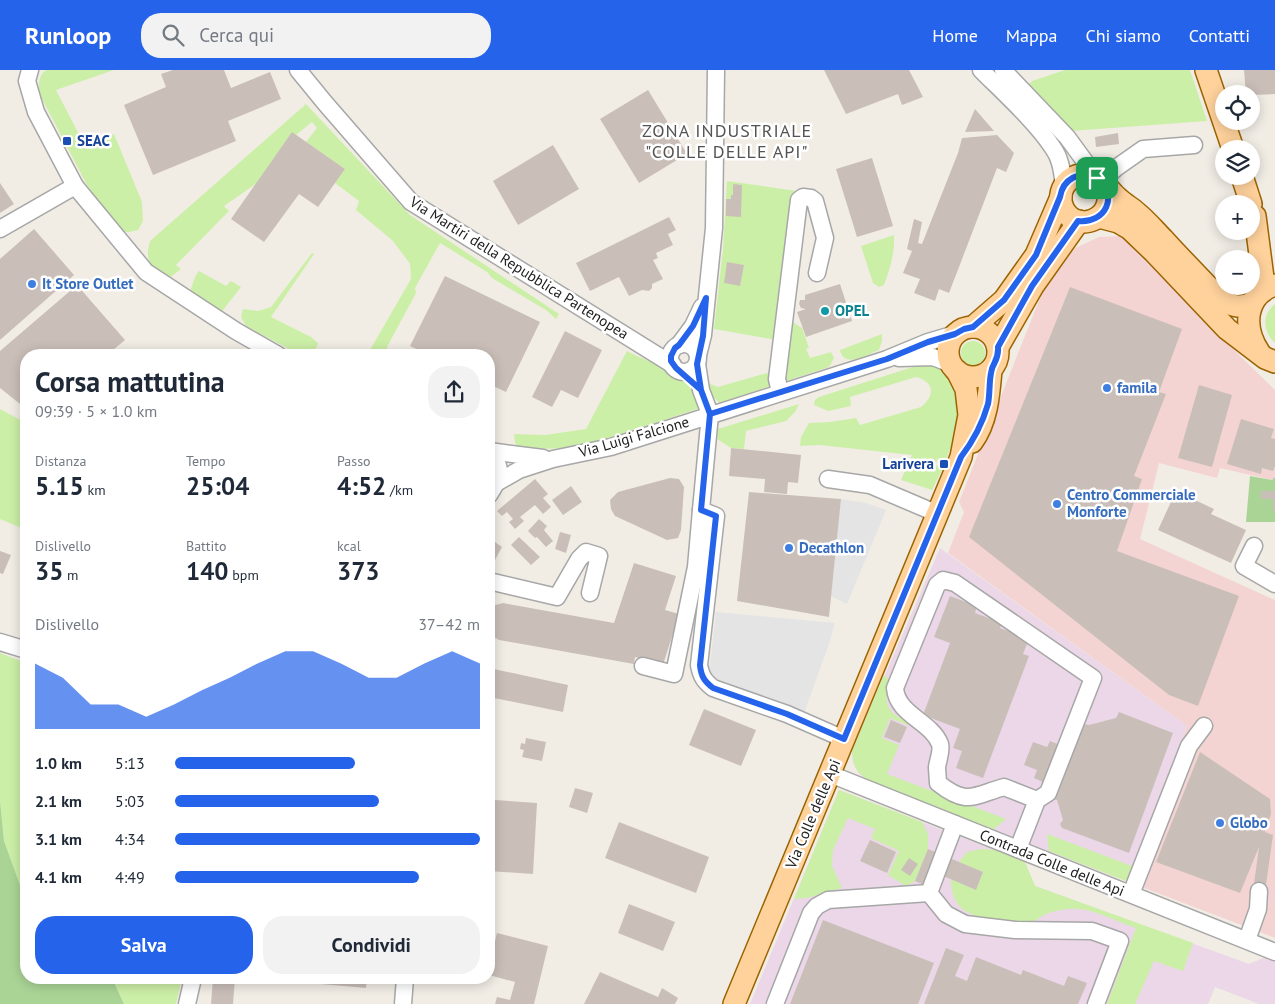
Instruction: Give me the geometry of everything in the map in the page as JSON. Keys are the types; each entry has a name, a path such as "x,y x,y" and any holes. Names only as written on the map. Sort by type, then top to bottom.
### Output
{"main road":[{"path":"1206,70 1230,140"},
{"path":"964,331 979,328 989,333 996,341 998,347 996,363 991,370 983,375 965,376 954,368 948,356 948,348 964,331 1004,300 1036,255 1062,191 1071,179 1079,175 1088,175 1101,182 1118,199 1137,212 1222,301 1234,306 1246,306 1263,293"},
{"path":"998,347 1032,286 1089,219 1105,211 1108,203 1108,194 1101,182"},
{"path":"1062,191 1062,205 1065,212 1089,219 1118,222 1130,229 1227,329 1270,360"},
{"path":"1260,215 1275,229"},
{"path":"1260,226 1275,261"},
{"path":"1257,240 1263,278 1263,293 1248,315 1248,328 1251,341 1270,360"},
{"name":"Via Colle delle Api","path":"734,1004 961,457 969,415 966,389 954,368"},
{"name":"Via Colle delle Api","path":"961,457 976,436 988,403 991,370"}],"street":[{"path":"30,70 27,81 36,112 75,186 146,272 236,331 268,349"},
{"name":"Via Martiri della Repubblica Partenopea","path":"298,70 412,202 588,313 646,347 677,368 701,390"},
{"path":"706,298 693,326 671,356 677,368 690,370 697,359 703,336 714,228 716,70"},
{"path":"981,70 1019,108 1054,149 1062,166 1062,191"},
{"path":"1013,74 1067,137 1101,182 1116,168 1143,149 1194,145"},
{"path":"0,229 75,186"},
{"path":"780,392 777,379 799,200 803,197 811,198 814,201 825,238 817,273"},
{"name":"Via Luigi Falcione","path":"495,488 519,470 553,459 610,447 887,359 928,342 964,331"},
{"path":"643,666 674,674 696,567 710,414 701,390 697,359 693,347 684,344 677,346"},
{"name":"Via Martiri della Repubblica Partenopea","path":"646,347 664,349 677,346"},
{"name":"Via Luigi Falcione","path":"887,359 932,357 954,368"},
{"name":"Via Luigi Falcione","path":"495,453 553,459"},
{"path":"495,460 498,466 495,480"},
{"path":"828,479 870,485 938,514"},
{"path":"701,510 716,516 700,674 705,682 713,688 787,714 844,739"},
{"path":"1254,546 1244,566 1275,584"},
{"path":"495,582 557,597 579,559 586,552 599,556 590,593"},
{"path":"1018,849 1037,800 1048,794 1093,678 955,583 943,580 937,585 895,688 896,696 900,704 935,734 941,747 937,770 938,783 953,794 970,798 1004,787 1037,800"},
{"path":"0,642 20,648"},
{"path":"1131,894 1189,746 1204,726"},
{"name":"Contrada Colle delle Api","path":"830,774 1275,952"},
{"path":"929,893 955,824"},
{"path":"1247,940 1258,909 1259,892"},
{"path":"775,1004 811,912 817,906 828,900 929,893"},
{"path":"929,893 946,914 965,924 1015,930 1092,930 1120,941 1096,1004"},
{"path":"187,1004 192,984"},
{"path":"403,1004 405,984"}],"shaded area":[{"path":"1119,236 1131,239 1204,314 1231,347 1275,390 1275,477 1272,480 1220,468 1217,478 1159,463 1140,539 1275,600 1275,938 1126,881 1187,726 948,553 964,512 959,502 1048,278 1071,250 1099,237"},
{"path":"841,499 866,503 886,510 847,604 831,596"},
{"path":"940,548 1187,726 1126,881 870,782 859,774 853,763 852,751"},
{"path":"716,612 835,623 804,713 715,680 709,673"},
{"path":"839,790 1025,862 1035,886 1249,964 1268,956 1275,960 1275,1004 1259,1004 1215,987 1208,1004 750,1004"}],"green space":[{"path":"46,70 114,70 56,90 85,146 114,134 142,202 143,221 138,230 119,232 87,185 40,95 39,81 41,75"},
{"path":"1065,70 1190,70 1207,121 1071,131 1026,87 1032,81"},
{"path":"306,104 410,215 559,314 556,319 546,310 492,278 487,272 440,243 415,288 416,293 387,349 370,349 411,279 410,264 393,241 356,210 359,201 335,183 345,169 306,142 317,128 312,122 296,135 257,183 224,206 229,211 176,265 181,269 168,279 150,264 148,248 150,241"},
{"path":"727,181 797,191 777,340 714,329 723,249"},
{"path":"894,235 894,248 890,267 884,285 879,287 873,283 861,246"},
{"path":"312,253 314,254 271,317 311,337 318,343 317,347 315,349 289,349 246,326 241,317 243,309 258,311 271,307"},
{"path":"199,271 226,286 231,281 241,287 220,314 189,293"},
{"path":"1275,304 1275,343 1268,334 1265,323 1267,313"},
{"path":"788,319 802,328 809,348 806,349 810,358 831,352 834,358 829,367 786,381 782,378"},
{"path":"882,334 879,350 851,360 842,356 840,350"},
{"path":"973,341 978,342 984,348 984,358 978,364 973,365 968,364 962,358 961,353 962,348 968,342"},
{"path":"627,351 682,380 694,393 700,408 602,441 560,448 519,448 515,443 514,434 545,435 586,429"},
{"path":"922,364 936,365 953,377 959,389 959,425 946,460 938,458 935,465 943,468 932,490 901,480 912,455 819,445 800,446 801,437 809,423 856,418 860,425 921,407 929,398 931,390 927,382 916,377 850,397 851,406 828,411 814,405 815,400 819,397"},
{"path":"774,371 770,386 720,403 712,396 706,385 710,384 718,387"},
{"path":"799,404 795,412 786,421 746,431 744,449 731,448 717,439 718,429"},
{"path":"0,409 20,420 20,527 0,519"},
{"path":"1250,476 1272,480 1275,477 1275,522 1246,522"},
{"path":"0,653 20,661 20,885 4,841 0,801"},
{"path":"884,675 889,680 888,706 891,711 909,723 908,725 890,718 882,738 899,745 887,774 1006,819 993,830 870,782 856,769 852,751"},
{"path":"839,790 922,822 928,834 928,849 915,881 906,886 888,875 899,851 871,838 875,829 848,818 833,850 832,866 842,888 807,898 794,899"},
{"path":"0,801 4,841 20,885 20,984 115,984 124,1004 0,1004"},
{"path":"1047,834 1132,866 1126,881 1049,851"},
{"path":"981,849 995,850 1025,862 1035,886 1193,943 1183,971 1154,961 1135,1004 1107,1004 1136,928 1099,914 1078,909 1056,911 1024,923 996,921 970,914 955,900 951,879 976,890 983,872 959,862 967,852"},
{"path":"115,984 181,984 176,1004 124,1004"}],"building":[{"path":"173,70 224,70 231,88 270,72 281,99 228,121 236,141 153,175 124,105 166,87 161,74"},
{"path":"824,70 909,70 923,97 902,105 898,94 846,114"},
{"path":"1244,70 1275,70 1275,94 1260,95 1260,85 1245,85"},
{"path":"648,90 687,154 639,183 600,119"},
{"path":"975,109 994,131 965,132"},
{"path":"292,132 345,169 318,207 299,194 264,242 231,219"},
{"path":"1118,133 1119,144 1096,147 1095,137"},
{"path":"997,135 1014,153 1006,172 997,168 949,293 939,289 935,301 914,293 920,279 903,273 912,251 907,249 914,219 922,222 918,243 922,244 958,153 962,138"},
{"path":"553,145 579,189 518,225 493,181"},
{"path":"872,158 893,226 857,237 836,169"},
{"path":"0,183 14,204 0,213"},
{"path":"733,184 742,185 741,217 726,216 726,199 731,199 731,195 733,195"},
{"path":"669,217 676,230 668,234 673,245 656,253 658,258 653,260 663,279 652,284 652,288 649,291 642,290 629,296 619,277 590,291 576,263"},
{"name":"It Store Outlet","path":"34,229 74,275 0,340 0,259"},
{"path":"727,262 744,265 740,286 724,283"},
{"path":"445,276 540,322 506,392 495,387 495,349 416,349 410,346"},
{"name":"OPEL","path":"840,284 852,321 806,337 797,312 806,309 801,308 800,300 805,300 805,295"},
{"path":"77,285 125,340 114,349 20,349 20,404 0,388 0,351"},
{"name":"Centro Commerciale Monforte","path":"1070,287 1182,329 1159,392 1166,394 1134,476 1142,479 1117,551 1239,596 1198,706 1169,695 969,537"},
{"path":"565,331 602,350 578,398 561,390 552,407 532,397"},
{"path":"1199,385 1232,395 1212,467 1178,458"},
{"path":"1241,419 1274,429 1271,438 1275,439 1275,466 1273,471 1262,468 1261,474 1227,464"},
{"path":"731,448 801,455 798,483 788,482 787,494 764,492 765,479 729,476"},
{"path":"670,478 679,479 684,487 681,530 678,538 667,540 615,516 611,509 610,500 618,492"},
{"path":"535,479 548,494 543,498 551,507 543,514 535,505 520,517 524,521 515,529 509,522 513,519 507,512 502,516 497,511"},
{"path":"571,486 582,502 563,515 552,500"},
{"path":"1176,491 1214,509 1211,514 1246,530 1231,563 1158,530"},
{"path":"1261,491 1275,491 1275,511 1273,511 1273,499 1261,499"},
{"name":"Decathlon","path":"749,492 841,499 829,617 737,601"},
{"path":"539,519 547,526 544,530 553,541 546,547 528,531"},
{"path":"560,532 571,535 566,553 555,549"},
{"path":"519,537 540,557 531,565 511,545"},
{"path":"495,542 502,547 495,560"},
{"path":"0,551 11,555 3,574 0,573"},
{"path":"634,563 676,576 665,610 679,614 663,665 635,657 634,664 499,640 495,638 495,605 503,603 614,623"},
{"path":"950,596 977,606 975,613 1002,623 1000,628 1029,639 1023,654 1029,656 983,778 956,768 962,751 953,748 960,729 923,715 950,643 934,637"},
{"path":"495,669 568,685 563,712 495,698"},
{"path":"704,709 756,730 741,766 689,745"},
{"path":"1119,712 1173,733 1129,853 1062,828 1060,824 1063,820 1057,800 1053,799 1079,723 1089,725 1116,718"},
{"path":"891,720 907,727 900,743 884,737"},
{"path":"526,738 546,742 542,761 522,757 524,750 520,749 521,743 525,744"},
{"path":"1050,741 1060,745 1045,783 1034,778 1037,770 1024,765 1033,742 1047,747"},
{"name":"Globo","path":"1200,752 1270,799 1271,814 1265,832 1273,835 1265,892 1253,891 1259,847 1240,893 1156,862"},
{"path":"575,788 593,793 587,813 569,807"},
{"path":"495,800 537,803 533,874 495,871"},
{"path":"619,822 709,857 696,893 605,858"},
{"path":"870,840 896,852 887,873 860,861"},
{"path":"928,849 983,872 976,890 941,875 936,890 915,881"},
{"path":"909,858 918,864 910,876 901,870"},
{"path":"629,904 675,922 663,951 618,933"},
{"path":"823,920 934,963 918,1004 790,1004"},
{"path":"497,933 548,946 534,1004 495,1004 497,997 510,1000 515,982 495,977 495,942"},
{"path":"946,948 964,955 955,976 967,981 976,957 1021,975 1023,970 1064,986 1068,976 1087,983 1078,1004 924,1004"},
{"path":"600,972 658,997 662,988 678,998 675,1004 584,1004"},
{"path":"213,984 235,984 233,1004 211,1004"},
{"path":"321,984 366,984 366,988"}],"place":[{"name":"SEAC","path":"67,141"},
{"name":"It Store Outlet","path":"32,284"},
{"name":"OPEL","path":"825,311"},
{"name":"famila","path":"1107,388"},
{"name":"Larivera","path":"944,464"},
{"name":"Centro Commerciale Monforte","path":"1057,504"},
{"name":"Decathlon","path":"789,548"},
{"name":"Globo","path":"1220,823"}],"district":[{"name":"ZONA INDUSTRIALE \"COLLE DELLE API\"","path":"727,141"}],"route":[{"path":"1097,178 1083,174 1071,179 1064,185 1036,255 1004,300 973,327 928,342 887,359 710,414 701,390 697,364 703,336 706,298 693,326 672,352 671,356 673,365 701,390 710,414 701,510 716,516 700,665 700,674 705,682 713,688 787,714 844,739 961,457 976,436 988,403 991,370 996,363 998,347 1032,286 1078,221 1086,222 1093,220 1099,217 1107,207 1107,190 1097,178"}]}
